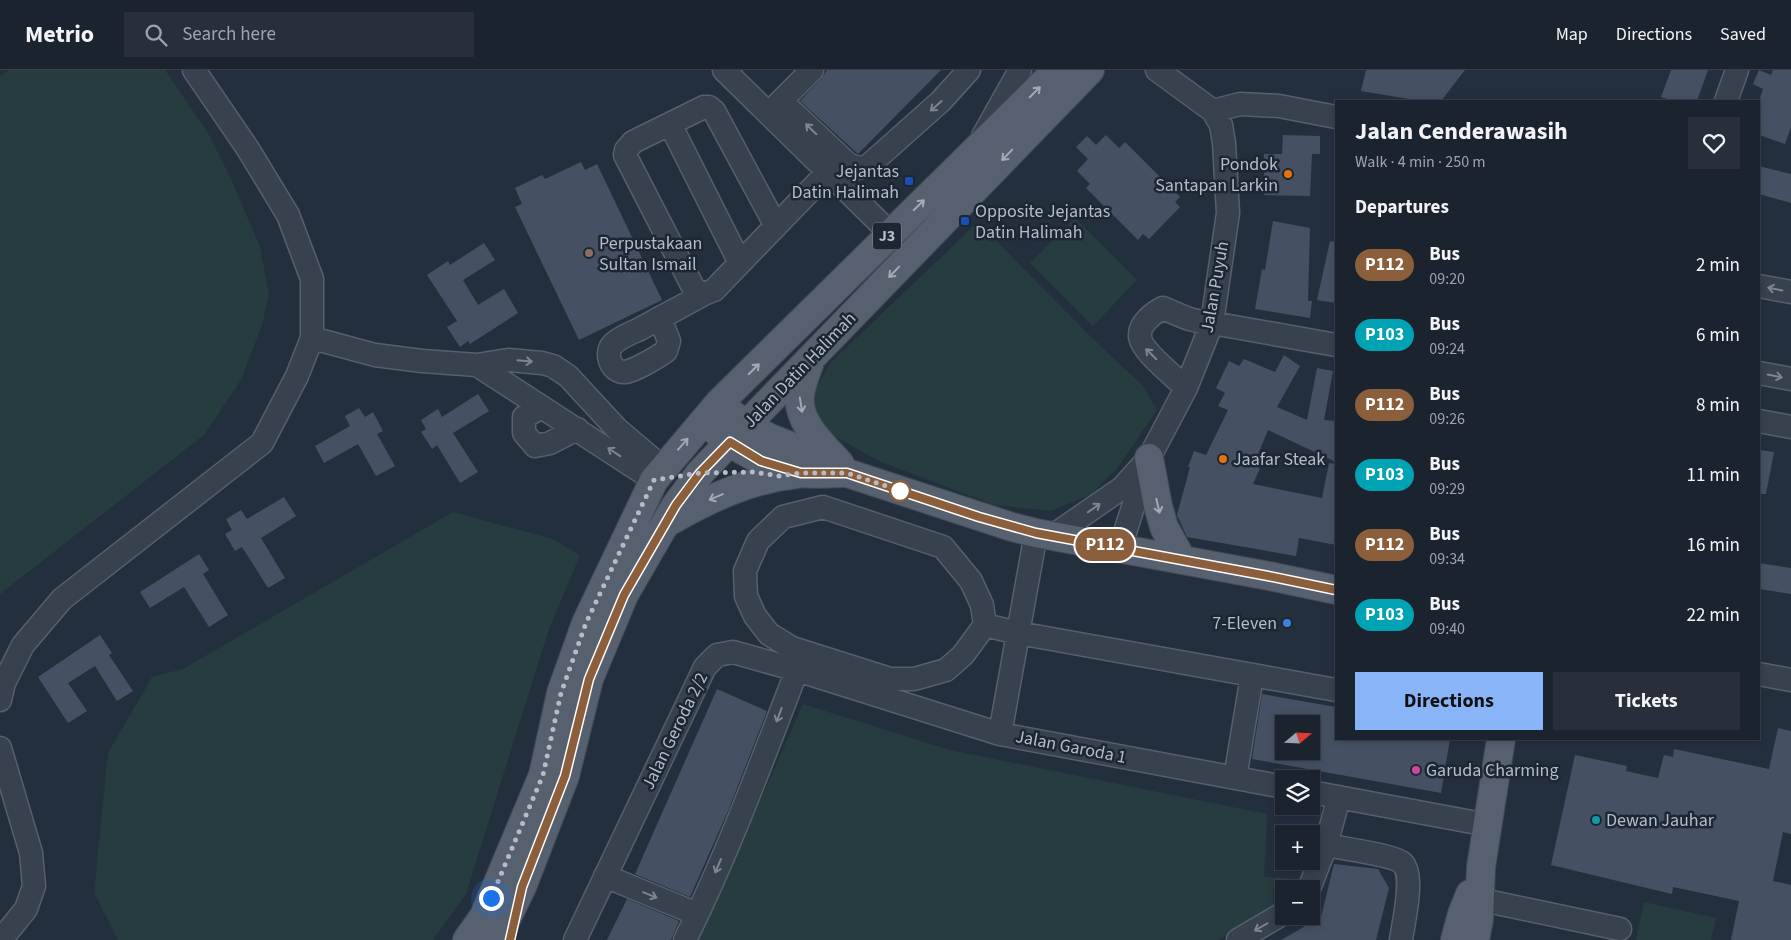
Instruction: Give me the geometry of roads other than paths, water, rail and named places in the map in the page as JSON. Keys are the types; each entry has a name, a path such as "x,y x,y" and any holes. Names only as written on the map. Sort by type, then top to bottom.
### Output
{"main road":[{"name":"Jalan Datin Halimah","path":"468,940 484,916 543,775 561,693 586,623 675,478 711,411 1058,70"},
{"name":"Jalan Datin Halimah","path":"494,940 522,887 565,776 589,679 624,595 662,526 675,478 738,434 1090,70"},
{"path":"811,358 800,396 801,410 806,424 847,473"},
{"path":"711,411 738,434 761,461 790,475"},
{"path":"738,434 979,517 1045,534 1335,590"},
{"path":"1149,458 1164,527 1182,560"},
{"path":"675,478 754,472 790,475 847,473"},
{"path":"662,526 703,502 738,488 790,475"},
{"path":"1455,940 1462,914 1474,898 1481,867 1501,740"},
{"path":"510,940 522,887"},
{"path":"1474,898 1479,919 1475,940"}],"street":[{"path":"0,700 4,683 23,645 62,599 262,443 297,376 312,338 312,279 288,215 248,149 194,70"},
{"path":"724,70 848,164 858,168 868,166 941,101 969,70"},
{"path":"775,107 812,70"},
{"path":"976,150 1020,70"},
{"name":"Jalan Puyuh","path":"1045,534 1122,488 1149,458 1186,388 1212,323 1228,213 1222,125 1213,111 1157,70"},
{"path":"1726,100 1737,70"},
{"path":"1213,111 1240,104 1279,106 1335,117"},
{"path":"704,294 694,289 625,155 632,142 704,107 709,107 714,111 776,226"},
{"path":"775,107 828,172 890,233"},
{"path":"670,124 740,263"},
{"path":"660,318 714,290 828,172"},
{"path":"1760,286 1791,292"},
{"path":"1186,388 1145,349 1139,338 1142,327 1154,313 1163,308 1188,320 1335,345"},
{"path":"312,338 375,355 422,361 477,364 508,360 542,363 553,366 568,376 617,429 675,478"},
{"path":"477,364 577,429 675,478"},
{"path":"1760,373 1791,379"},
{"path":"542,407 524,417 524,433 535,446 550,443 577,429"},
{"path":"1760,421 1791,427"},
{"path":"1120,548 1149,458"},
{"path":"824,507 943,547 971,581 982,605 985,625 963,655 946,670 914,679 890,679 792,648 770,634 755,616 746,596 746,571 758,541 783,518 824,507"},
{"name":"Jalan Garoda 1","path":"1045,534 1018,633 1000,734 1275,785"},
{"path":"985,625 1018,633 1335,690"},
{"name":"Jalan Geroda 2/2","path":"575,940 705,667 717,655 733,652 797,670 1000,734"},
{"path":"685,940 751,789 797,670"},
{"path":"1760,674 1791,680"},
{"path":"1235,778 1252,676"},
{"path":"0,748 31,853 34,886 26,909 1,940"},
{"path":"1320,794 1488,825"},
{"path":"1312,880 1326,845 1339,797"},
{"path":"1326,845 1389,857 1402,862 1406,869 1409,885 1400,940"},
{"path":"605,876 697,914"},
{"path":"1474,898 1620,929"},
{"path":"1238,940 1275,918"}],"place":[{"name":"Pondok Santapan Larkin","path":"1288,174"},
{"name":"Jejantas Datin Halimah","path":"909,181"},
{"name":"Opposite Jejantas Datin Halimah","path":"965,221"},
{"name":"Perpustakaan Sultan Ismail","path":"589,253"},
{"name":"Jaafar Steak","path":"1223,459"},
{"name":"7-Eleven","path":"1287,623"},
{"name":"Garuda Charming","path":"1416,770"},
{"name":"Dewan Jauhar","path":"1596,820"}]}
